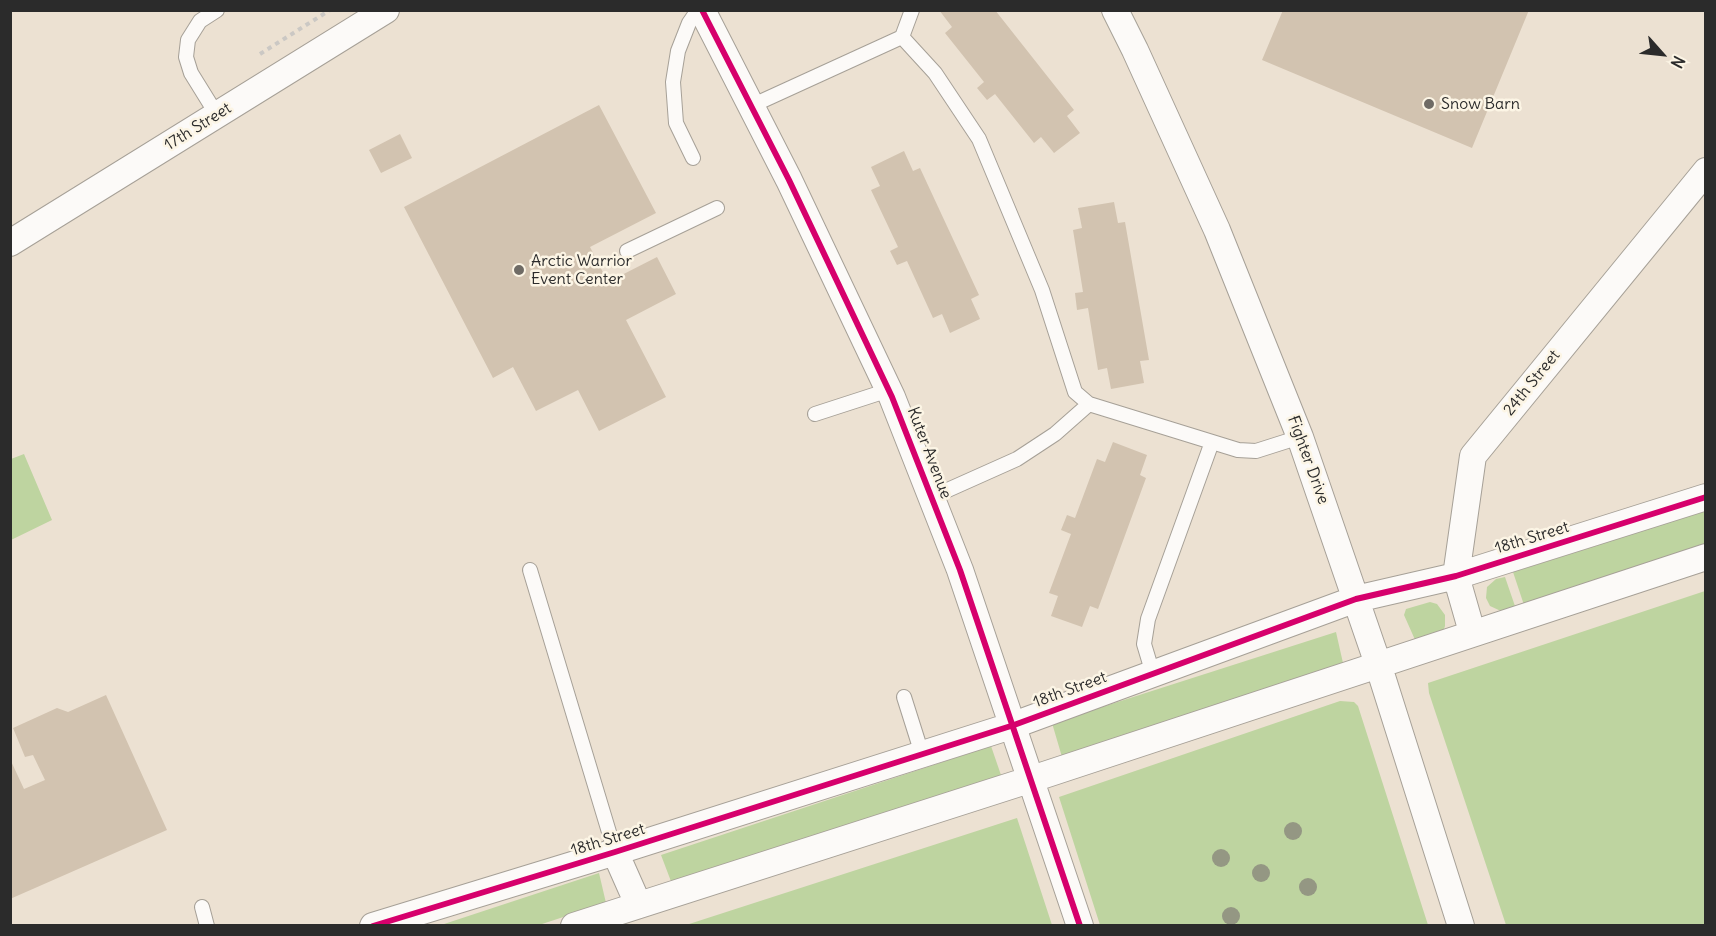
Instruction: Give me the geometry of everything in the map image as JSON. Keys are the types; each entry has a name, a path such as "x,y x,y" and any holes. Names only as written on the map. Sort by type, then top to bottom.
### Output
{"street":[{"name":"17th Street","path":"10,243 386,10"},
{"name":"Kuter Avenue","path":"700,10 751,106 889,390 960,570 1080,926"},
{"name":"Fighter Drive","path":"1115,10 1217,230 1300,437 1378,664 1461,926"},
{"name":"24th Street","path":"1472,632 1456,576 1473,456 1706,171"},
{"name":"18th Street","path":"373,926 1014,725 1356,599 1456,576 1706,497"},
{"path":"574,926 1032,780 1472,632 1706,557"},
{"path":"615,852 638,904"}],"lane":[{"path":"217,10 200,21 188,40 186,57 191,73 217,115"},
{"path":"693,158 676,123 673,82 678,51 689,23 700,10"},
{"path":"751,106 902,37 912,10"},
{"path":"902,37 935,73 979,139 1042,290 1075,392 1089,404 1212,442 1256,451 1300,437"},
{"path":"627,250 717,208"},
{"path":"815,414 889,390"},
{"path":"932,497 1017,459 1055,434 1089,404"},
{"path":"1153,674 1144,644 1148,619 1212,442"},
{"path":"530,570 615,852"},
{"path":"904,697 922,754"},
{"path":"202,907 207,926"}],"green space":[{"path":"24,454 52,520 11,540 11,459"},
{"path":"1705,511 1705,549 1525,608 1513,572"},
{"path":"1505,577 1516,609 1503,612 1490,606 1486,598 1487,587 1496,579"},
{"path":"1705,591 1705,925 1506,925 1429,693 1428,683"},
{"path":"1430,602 1437,604 1445,615 1443,632 1416,642 1404,615 1406,609"},
{"path":"1336,632 1343,663 1062,757 1052,723"},
{"path":"1340,701 1354,702 1358,706 1428,925 1100,925 1059,797"},
{"path":"991,746 1002,778 672,884 661,855"},
{"path":"1017,818 1052,925 686,925"},
{"path":"599,873 606,903 539,925 438,926"}],"building":[{"path":"939,10 995,10 1074,110 1067,116 1080,133 1054,153 1041,137 1034,143 995,94 987,100 977,88 984,82 945,33 952,27"},
{"name":"Snow Barn","path":"1283,10 1529,10 1472,148 1262,60"},
{"name":"Arctic Warrior Event Center","path":"599,105 656,213 590,247 608,282 657,257 676,294 626,320 666,397 599,431 578,390 536,411 513,367 493,378 404,207"},
{"path":"400,134 412,158 381,173 369,150"},
{"path":"904,151 913,171 920,168 979,295 971,299 980,319 950,333 942,314 933,318 907,261 897,265 890,251 898,247 871,190 880,186 871,167"},
{"path":"1114,202 1118,223 1125,222 1149,360 1140,361 1144,383 1111,389 1107,368 1098,370 1088,308 1077,310 1075,293 1083,292 1073,230 1082,228 1078,208"},
{"path":"1113,442 1147,455 1140,475 1146,478 1098,609 1090,606 1082,627 1051,616 1058,596 1049,593 1071,534 1061,530 1067,515 1075,518 1097,459 1105,462"},
{"path":"106,695 167,830 10,899 10,759 24,789 45,780 33,755 25,757 13,728 57,708 68,712"}],"cycle path":[{"path":"702,10 789,180 892,397 960,570 1080,926"},
{"path":"373,926 1014,725 1356,599 1456,576 1706,497"}],"place":[{"name":"Snow Barn","path":"1429,104"},
{"name":"Arctic Warrior Event Center","path":"519,270"}]}
